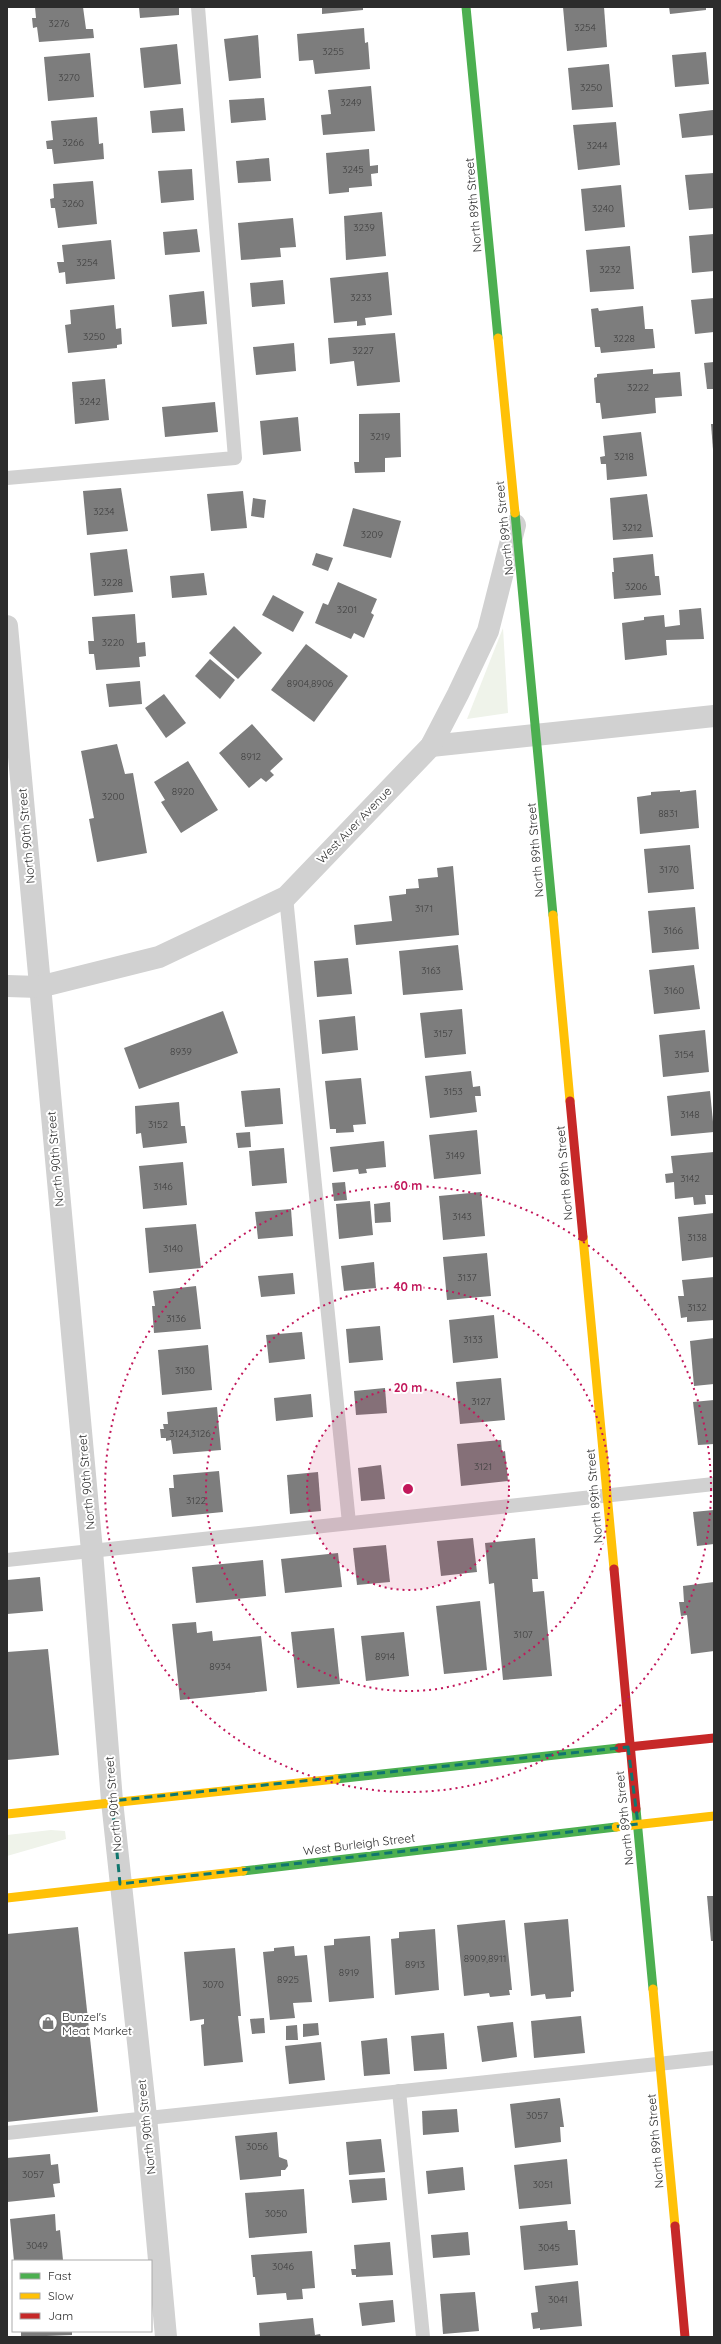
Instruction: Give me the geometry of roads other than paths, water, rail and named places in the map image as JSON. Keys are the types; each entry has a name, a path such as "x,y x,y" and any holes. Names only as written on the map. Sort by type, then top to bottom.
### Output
{"street":[{"name":"North 89th Street","path":"466,7 536,733 628,1747 638,1824 684,2337"},
{"name":"West Auer Avenue","path":"7,986 39,987 159,958 286,897 431,746 458,694 488,630 516,522"},
{"name":"North 90th Street","path":"7,626 92,1551 112,1801 146,2117 166,2337"},
{"path":"431,746 536,733 714,716"},
{"path":"7,1814 112,1801 714,1738"},
{"name":"West Burleigh Street","path":"7,1898 714,1816"}],"lane":[{"path":"7,478 235,458 198,7"},
{"path":"286,897 349,1523"},
{"path":"7,1560 714,1484"},
{"path":"7,2133 146,2117 660,2065 714,2058"},
{"path":"399,2091 422,2337"}],"place":[{"name":"Bunzel's Meat Market","path":"48,2023"}]}
